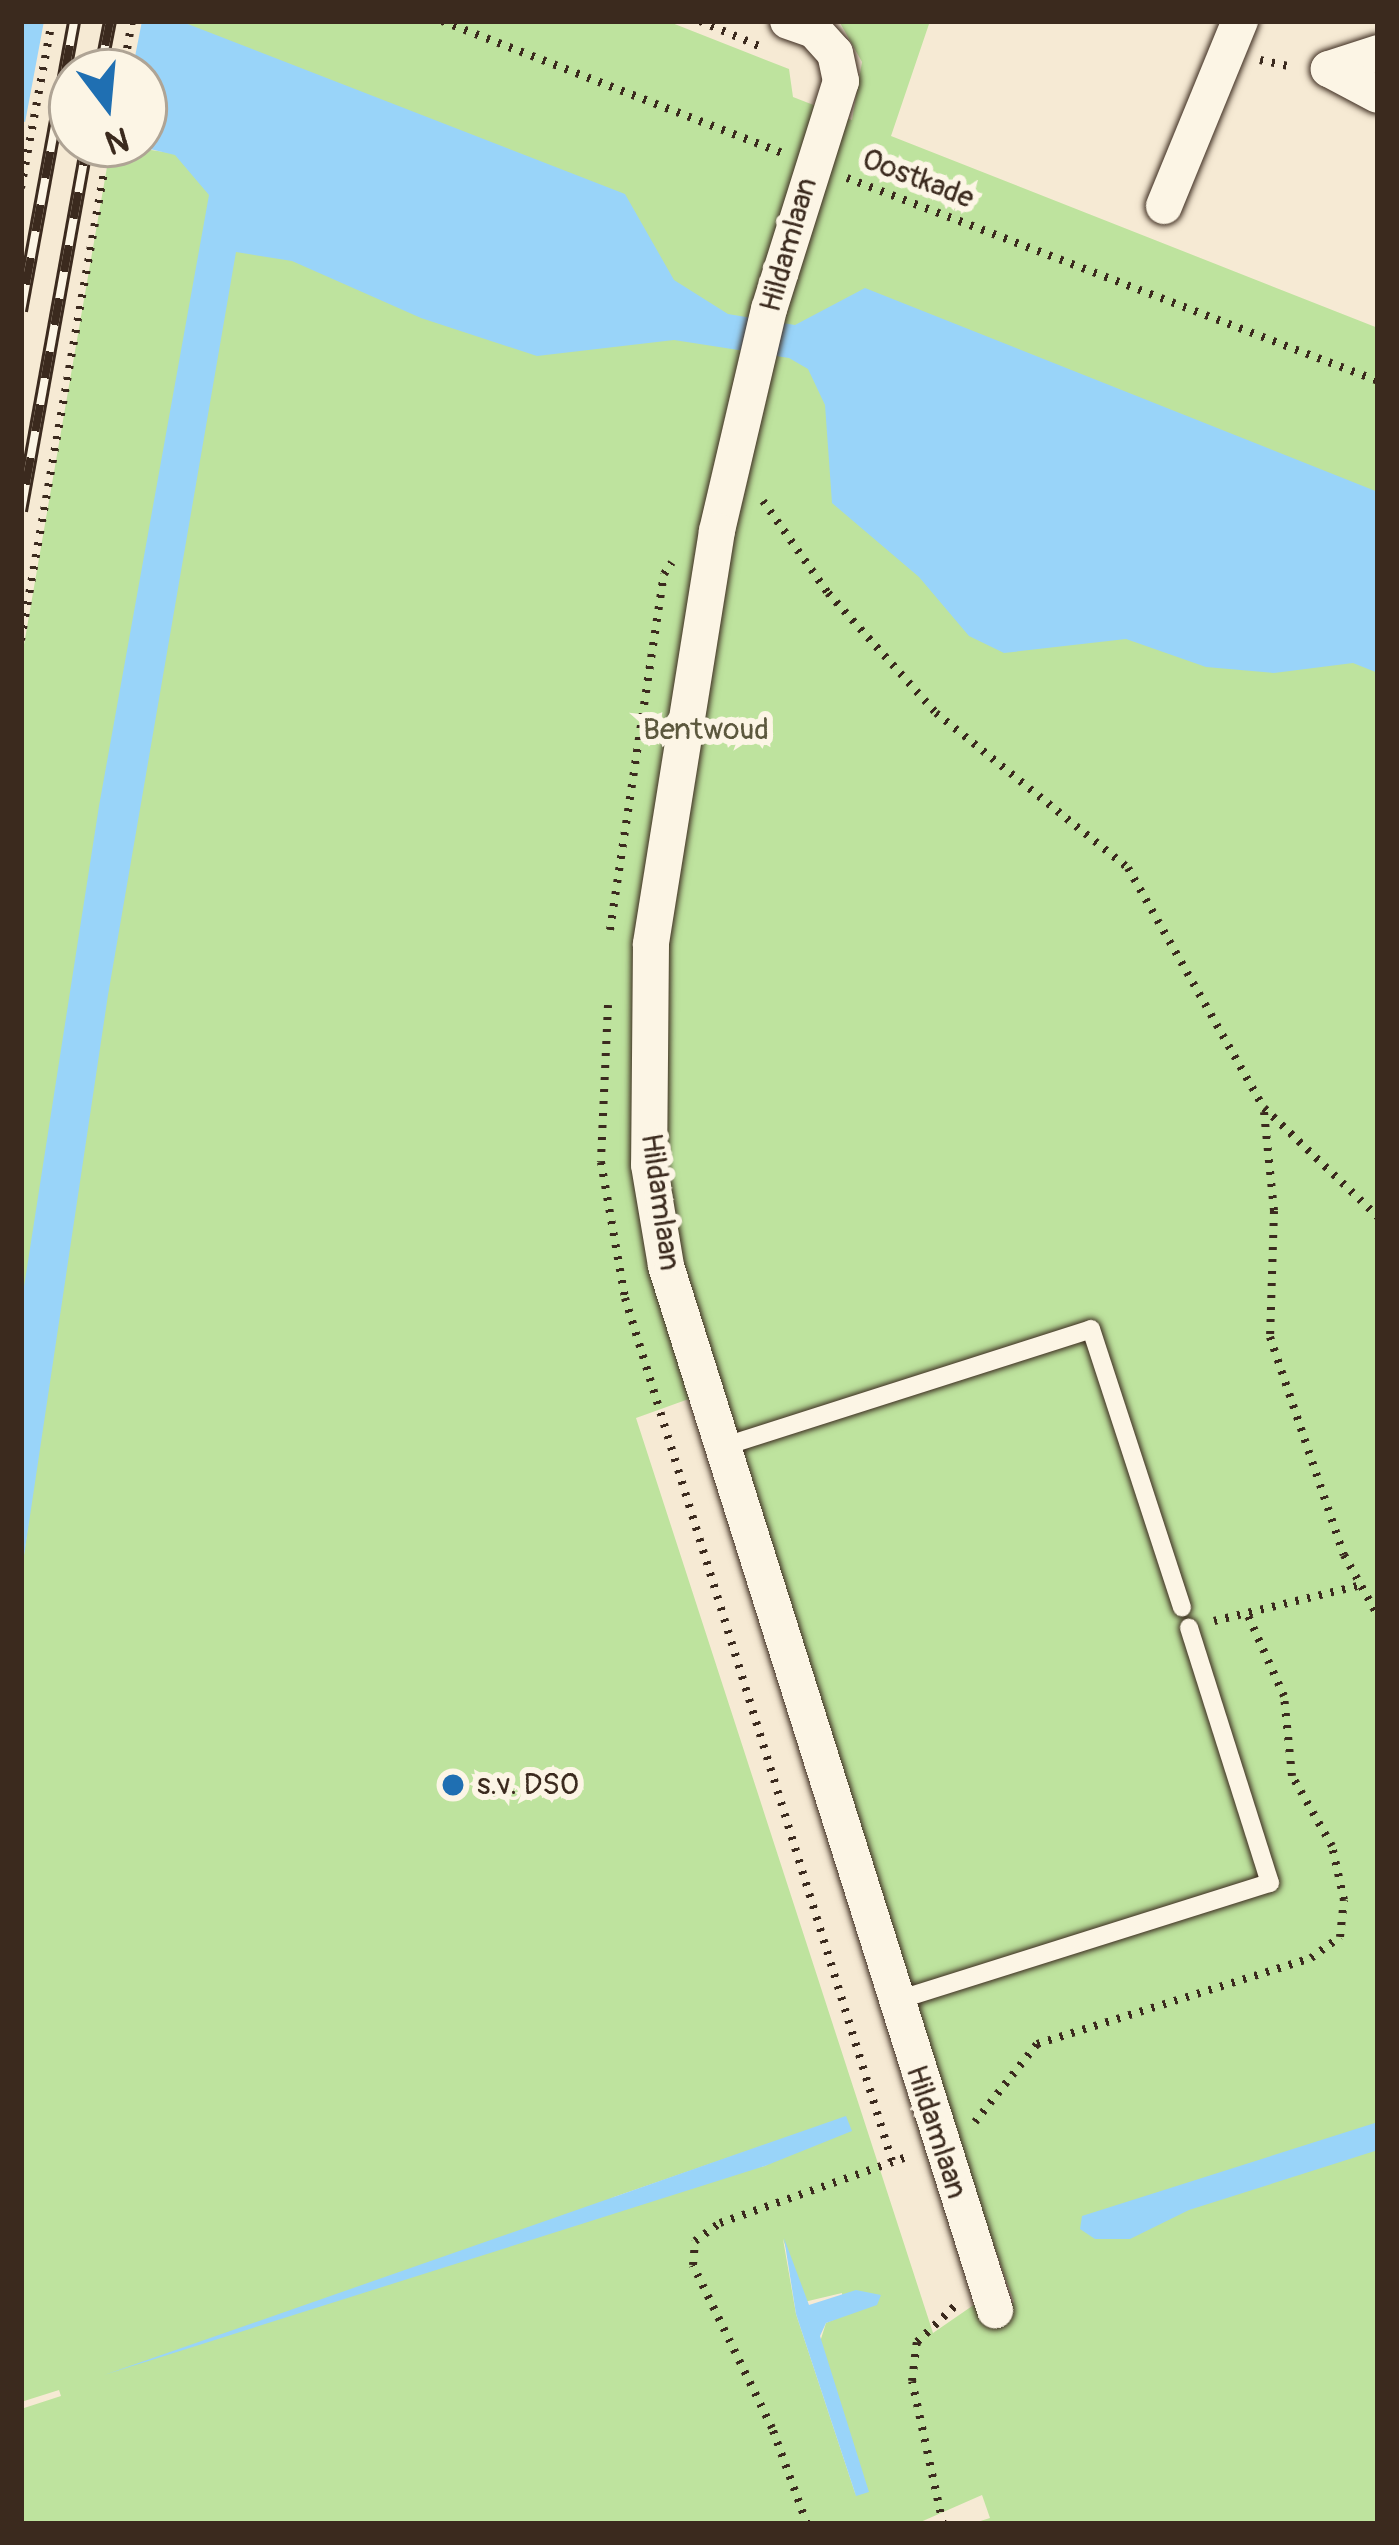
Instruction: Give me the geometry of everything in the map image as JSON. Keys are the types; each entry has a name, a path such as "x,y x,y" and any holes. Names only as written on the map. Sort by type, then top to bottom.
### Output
{"street":[{"name":"Hildamlaan","path":"785,39 814,30 835,53 841,81 796,154 769,309 733,459 663,855 649,1050 649,1165 666,1266 995,2310"},
{"path":"1164,206 1236,35"},
{"path":"1329,69 1378,52"},
{"path":"1329,69 1378,95"}],"lane":[{"path":"722,1448 1091,1329 1182,1607"},
{"path":"895,2001 1270,1883 1189,1628"}],"path":[{"path":"21,188 52,21"},
{"name":"Oostkade","path":"442,21 1378,381"},
{"path":"700,21 785,39"},
{"path":"1236,35 1276,66 1329,69"},
{"path":"21,640 105,168"},
{"path":"733,459 828,593 936,713 1128,868 1264,1108 1378,1217"},
{"path":"1264,1108 1274,1211 1270,1337 1358,1586 1378,1616"},
{"path":"1189,1628 1358,1586"},
{"path":"914,2155 920,2176"},
{"name":"Hildamlaan","path":"807,2524 772,2428 693,2265 695,2241 720,2223 892,2161"},
{"path":"941,2523 912,2381 917,2342 959,2302 953,2280"}],"green space":[{"name":"Bentwoud","path":"180,21 667,21 789,69 793,97 852,120 862,62 839,21 930,21 891,136 1378,328 1378,2524 971,2524 990,2518 982,2495 916,2524 21,2524 21,2409 61,2396 59,2390 21,2402 21,1576 29,1519 21,1520 21,662 107,168 168,168 193,27","holes":["722,1387 921,2040 1014,2302 995,2310 978,2302 933,2333 636,1418","846,2117 765,2166 611,2198","783,2239 804,2302 842,2293 842,2316 826,2323 820,2342 856,2496 796,2314"]}],"water":[{"path":"21,21 180,21 625,194 674,280 728,314 795,325 865,288 1378,492 1378,673 1353,663 1274,673 1206,667 1126,639 1004,653 969,636 919,577 832,503 825,405 808,369 789,358 674,340 537,356 421,318 292,261 236,252 108,995 21,1576 21,1306 99,806 209,195 175,155 168,153 168,48 48,48 48,127 21,121"},
{"path":"846,2116 852,2131 765,2166 104,2375"},
{"path":"1378,2122 1378,2150 1189,2210 1130,2239 1095,2239 1080,2229 1082,2216"},
{"path":"784,2238 809,2305 856,2290 881,2295 877,2305 826,2323 820,2336 869,2492 856,2496 796,2314"}],"pier":[{"path":"44,21 142,21 137,48 48,48 48,133 24,128"}],"railway":[{"path":"21,311 74,21"},
{"path":"105,48 110,21"},
{"path":"21,511 83,168"}],"place":[{"name":"s.v. DSO","path":"453,1785"}]}
